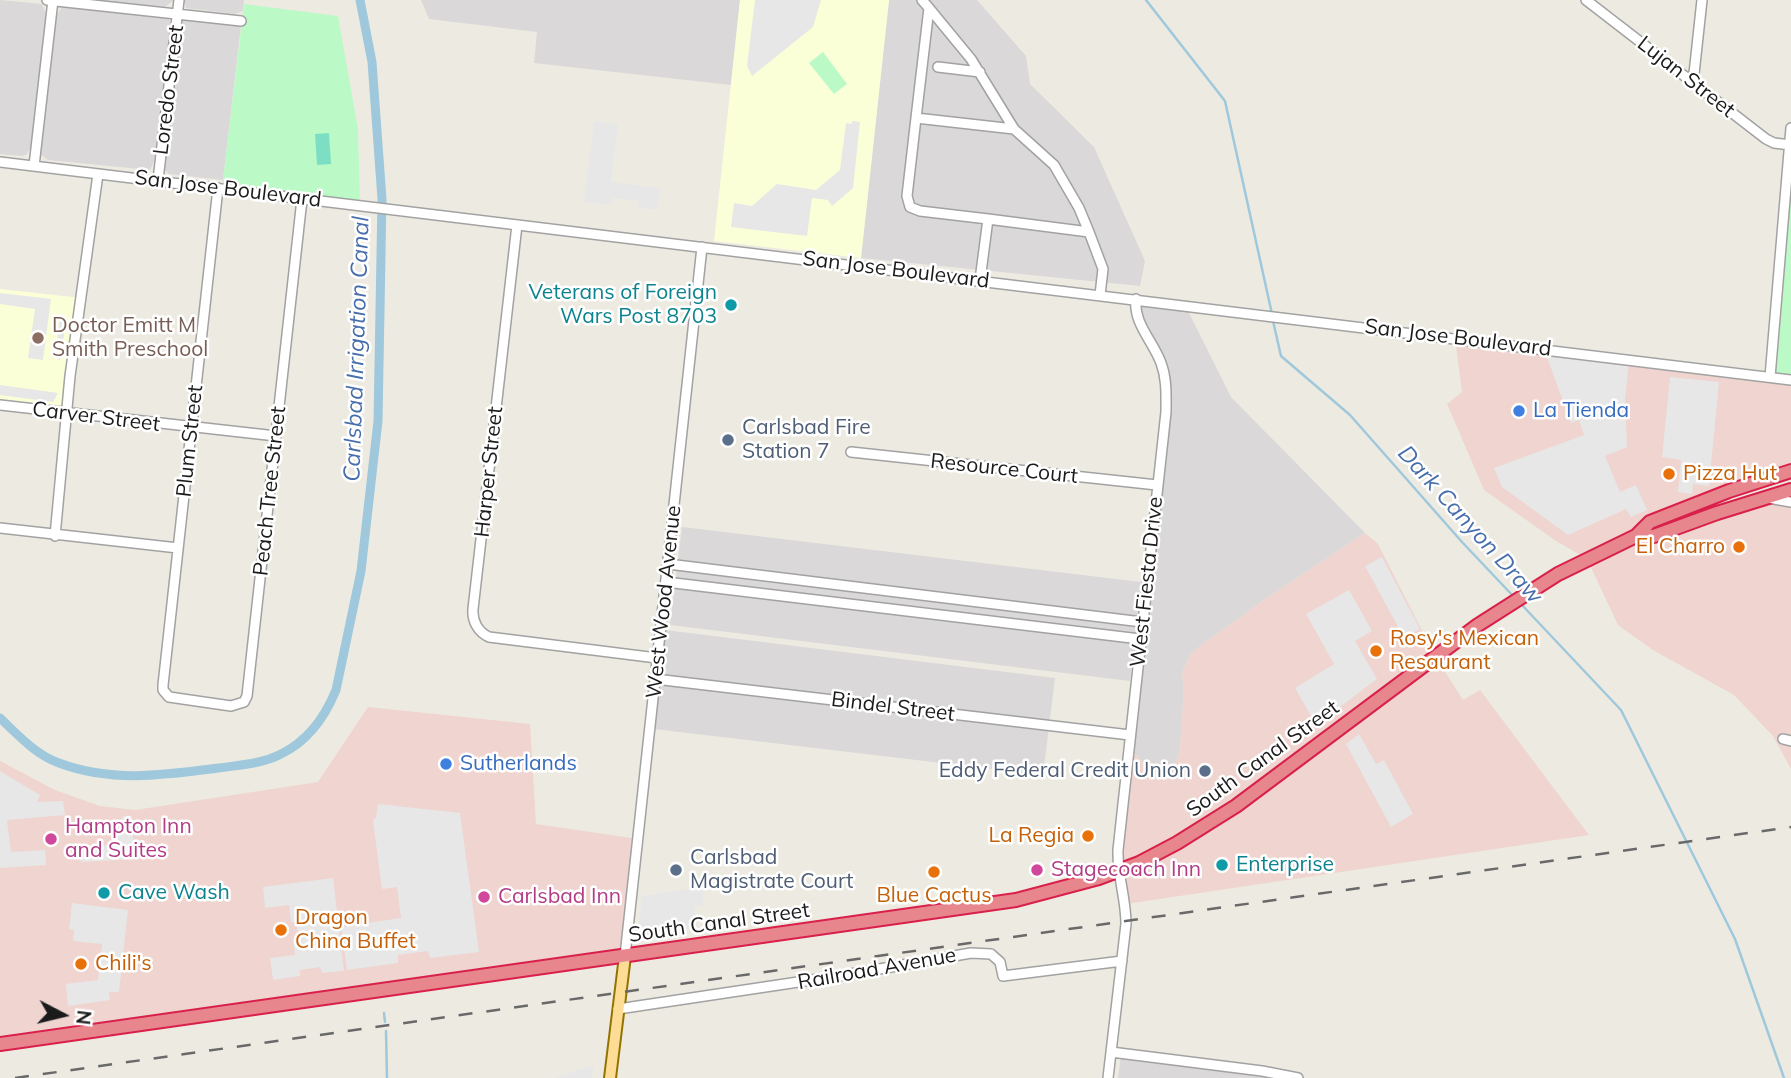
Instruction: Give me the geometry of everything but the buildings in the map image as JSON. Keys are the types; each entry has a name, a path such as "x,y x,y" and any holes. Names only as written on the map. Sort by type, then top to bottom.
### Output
{"highway":[{"name":"South Canal Street","path":"0,1044 1016,900 1118,872 1156,855 1212,822 1435,656 1529,592 1587,559 1636,536 1650,522 1729,491 1791,471"},
{"name":"South Canal Street","path":"1636,536 1654,536 1791,490"}],"main road":[{"path":"610,1078 625,956"}],"street":[{"path":"47,0 241,21"},
{"path":"34,166 53,0"},
{"name":"Loredo Street","path":"158,180 179,0"},
{"name":"Lujan Street","path":"1586,0 1766,139 1790,145"},
{"path":"1693,82 1702,0"},
{"path":"926,4 979,72 1014,129 1054,165 1079,208 1103,269 1100,295"},
{"path":"926,4 907,196 910,207 920,211 1089,232"},
{"path":"938,67 979,72"},
{"path":"916,118 1014,129"},
{"path":"1770,377 1791,128"},
{"name":"San Jose Boulevard","path":"0,162 1791,380"},
{"path":"55,536 66,414 98,173"},
{"name":"Plum Street","path":"166,693 163,685 218,188"},
{"name":"Peach Tree Street","path":"166,693 174,698 231,706 238,706 247,696 302,199"},
{"path":"980,280 988,219"},
{"name":"Harper Street","path":"517,225 473,616 480,631 489,638 657,658"},
{"name":"West Wood Avenue","path":"625,956 702,247"},
{"name":"West Fiesta Drive","path":"1108,1078 1126,904 1118,872 1118,850 1166,412 1166,380 1156,350 1134,312 1136,299"},
{"name":"Carver Street","path":"0,405 276,436"},
{"name":"Resource Court","path":"851,452 1157,485"},
{"path":"1777,475 1791,480"},
{"path":"1766,498 1791,502"},
{"path":"0,528 178,548"},
{"path":"668,564 1142,622"},
{"path":"666,582 1140,639"},
{"name":"Bindel Street","path":"655,678 1130,735"},
{"name":"Railroad Avenue","path":"618,1009 971,953 991,954 1000,962 1003,976 1122,961"},
{"path":"1111,1052 1298,1078"}],"shaded area":[{"path":"0,0 42,4 46,14 31,147 26,155 21,156 0,154"},
{"path":"85,0 174,0 165,7"},
{"path":"184,0 244,0 243,11 234,14 186,8"},
{"path":"421,0 740,0 731,85 534,63 537,32 429,19"},
{"path":"740,0 889,0 861,258 714,241"},
{"path":"755,0 821,0 813,27 752,76 747,66"},
{"path":"889,0 977,0 1026,56 1030,84 1094,147 1145,261 1140,286 861,258"},
{"path":"62,7 163,15 169,19 171,25 154,161 150,170 48,160 40,154 56,16"},
{"path":"188,18 241,25 223,180 169,174 163,168 182,22"},
{"path":"594,121 618,124 611,182 660,188 657,210 638,208 639,201 613,198 612,205 584,202"},
{"path":"852,121 860,122 853,188 832,206 828,200 812,198 807,236 731,227 734,203 752,206 777,184 816,190 840,170 846,123 852,124"},
{"name":"Doctor Emitt M Smith Preschool","path":"0,289 82,298 66,414 0,405"},
{"path":"0,293 51,299 43,360 28,358 35,309 0,304"},
{"path":"1136,299 1185,305 1231,397 1365,533 1192,652 1182,673 1184,688 1180,750 1174,768 1164,773 1150,771 1129,747 1166,393"},
{"path":"60,316 66,321 60,361 55,356"},
{"path":"1455,338 1791,380 1791,471 1650,522 1637,536 1766,498 1791,502 1791,769 1773,736 1734,695 1653,650 1618,625 1587,559 1556,541 1484,490 1447,404 1462,392"},
{"path":"1544,349 1629,360 1625,400 1627,447 1605,456 1620,492 1636,485 1647,510 1631,517 1626,509 1568,535 1502,487 1494,468 1584,435 1579,420 1571,423"},
{"path":"1670,377 1719,382 1709,486 1693,484 1692,494 1678,492 1681,460 1662,457"},
{"path":"0,385 58,393 53,402 0,395"},
{"path":"682,527 1141,582 1130,681 670,625"},
{"path":"1365,533 1378,544 1435,656 1463,700 1480,690 1589,835 1126,904 1118,871 1129,747 1150,771 1164,773 1174,768 1180,750 1184,688 1182,673 1192,652"},
{"path":"1382,557 1420,629 1404,638 1365,566"},
{"path":"1349,590 1372,631 1355,641 1377,679 1316,725 1295,688 1334,664 1306,614"},
{"path":"665,630 1055,678 1043,775 654,729"},
{"path":"368,707 530,724 536,824 638,839 625,956 0,1044 0,761 55,790 100,806 135,810 318,782"},
{"path":"1359,734 1376,764 1384,760 1413,814 1391,827 1346,744"},
{"path":"0,771 40,795 37,802 63,801 65,815 7,820 11,852 45,850 46,865 0,868"},
{"path":"378,804 460,813 479,952 430,958 428,951 398,955 398,963 347,970 341,927 401,918 397,887 382,889 373,821"},
{"path":"124,816 132,816 134,859 81,862 80,848 112,845 111,824 118,823"},
{"path":"333,878 344,971 322,973 320,967 300,970 300,976 273,980 270,958 295,955 293,939 299,938 296,922 291,922 289,905 265,908 263,887"},
{"path":"702,887 704,905 694,907 697,927 642,935 638,927 642,896"},
{"path":"72,903 128,910 119,992 109,992 110,1000 68,1006 66,984 98,980 102,944 73,941 74,930 69,929"},
{"path":"1121,1055 1301,1078 1118,1078"},
{"path":"594,1067 592,1078 555,1078"}],"green space":[{"path":"244,4 338,16 358,129 360,205 222,189"},
{"path":"823,52 847,84 834,94 809,63"},
{"path":"329,133 331,164 317,165 315,134"},
{"path":"1791,145 1791,380 1770,377"}],"waterway":[{"name":"Carlsbad Irrigation Canal","path":"0,718 35,750 59,763 99,773 159,775 242,765 274,757 291,749 307,735 332,700 361,571 378,421 382,199 372,62 360,0"},
{"name":"Dark Canyon Draw","path":"1146,0 1225,101 1272,314"},
{"name":"Dark Canyon Draw","path":"1273,321 1281,356 1350,415 1514,597"},
{"name":"Dark Canyon Draw","path":"1521,604 1621,710 1735,939 1784,1078"},
{"path":"384,1013 385,1022"},
{"path":"386,1031 387,1078"}],"railway":[{"path":"15,1078 1791,827"}],"place":[{"name":"Veterans of Foreign Wars Post 8703","path":"731,305"},
{"name":"Doctor Emitt M Smith Preschool","path":"38,338"},
{"name":"La Tienda","path":"1519,411"},
{"name":"Carlsbad Fire Station 7","path":"728,440"},
{"name":"Pizza Hut","path":"1669,474"},
{"name":"El Charro","path":"1739,547"},
{"name":"Rosy's Mexican Resaurant","path":"1376,651"},
{"name":"Sutherlands","path":"446,764"},
{"name":"Eddy Federal Credit Union","path":"1205,771"},
{"name":"La Regia","path":"1088,836"},
{"name":"Hampton Inn and Suites","path":"51,839"},
{"name":"Enterprise","path":"1222,865"},
{"name":"Carlsbad Magistrate Court","path":"676,870"},
{"name":"Stagecoach Inn","path":"1037,870"},
{"name":"Blue Cactus","path":"934,872"},
{"name":"Cave Wash","path":"104,893"},
{"name":"Carlsbad Inn","path":"484,897"},
{"name":"Dragon China Buffet","path":"281,930"},
{"name":"Chili's","path":"81,964"}]}
